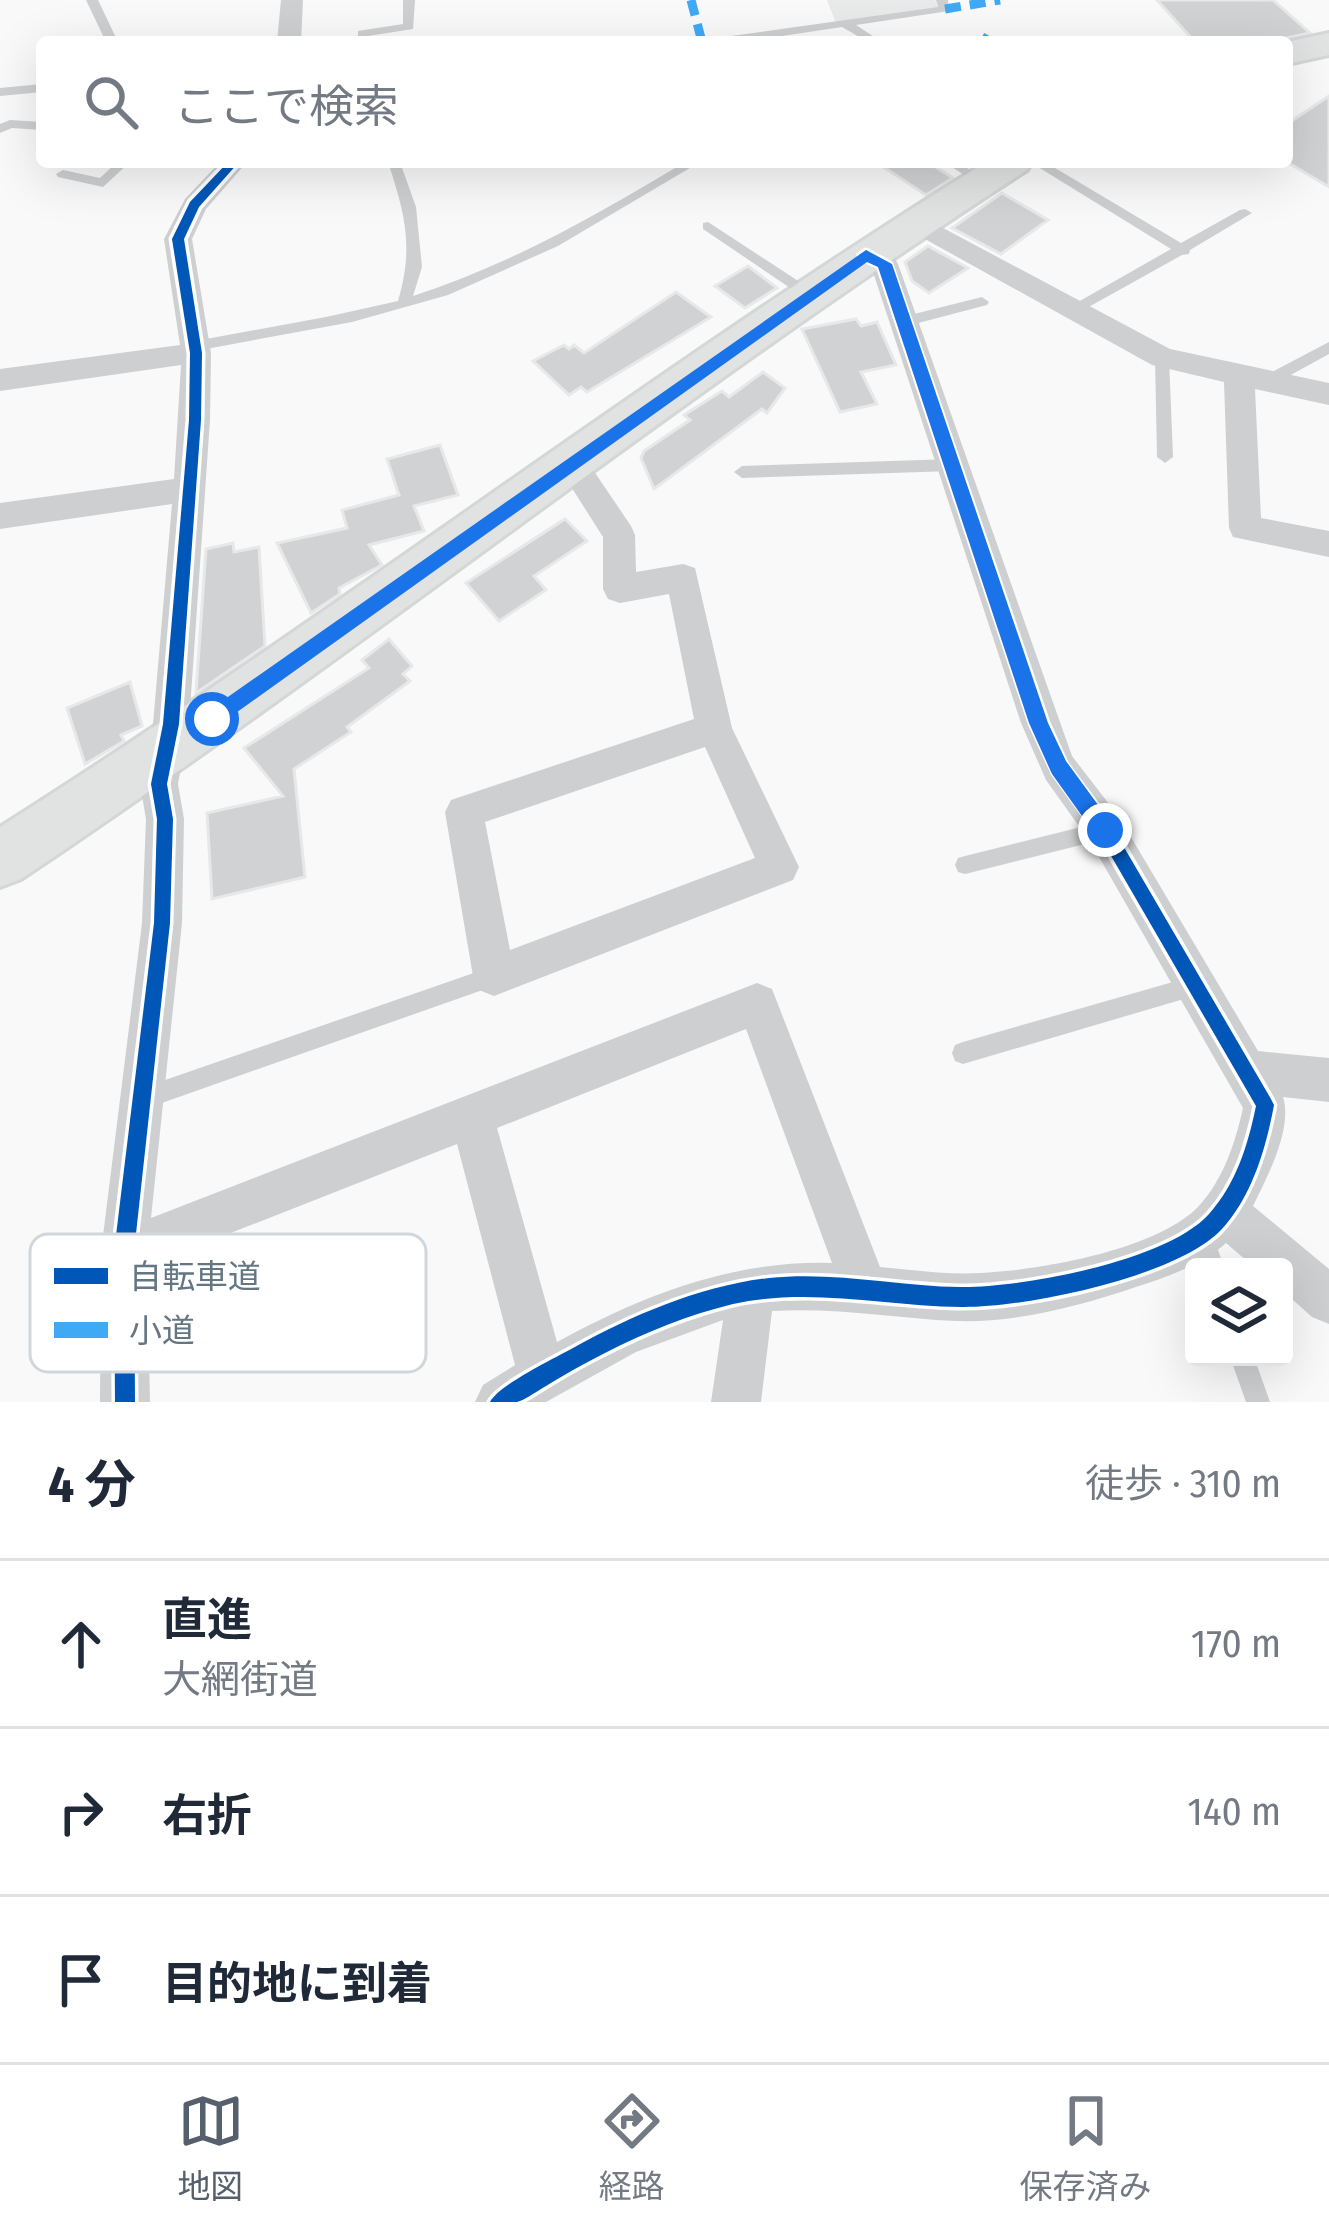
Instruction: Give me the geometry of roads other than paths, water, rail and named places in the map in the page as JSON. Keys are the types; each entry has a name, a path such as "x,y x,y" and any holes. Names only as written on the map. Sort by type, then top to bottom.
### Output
{"main road":[{"path":"1293,52 1329,44"},
{"path":"0,860 161,755 991,168"}],"street":[{"path":"289,36 292,0"},
{"path":"126,1234 162,922 161,755 171,724 188,489 195,350 178,239 194,205 228,168"},
{"path":"915,222 1162,358 1329,394"},
{"path":"500,1402 542,1376 683,1308 751,1291 864,1286 963,1298 1107,1276 1213,1237 1259,1142 1265,1105 1105,830 1059,767 1039,723 884,264 866,255"},
{"path":"0,380 195,350"},
{"path":"1255,376 1245,528 1329,544"},
{"path":"572,463 620,536 620,589 683,578 714,728 779,867 494,976 464,812 714,728"},
{"path":"0,516 188,489"},
{"path":"169,1234 757,1004 864,1286"},
{"path":"1242,1071 1329,1080"},
{"path":"471,1114 542,1376"},
{"path":"1213,1237 1329,1300"},
{"path":"736,1402 751,1291"},
{"path":"125,1372 125,1402"}],"lane":[{"path":"92,0 109,36"},
{"path":"363,36 362,32 409,27 409,0"},
{"path":"774,36 945,9 942,0"},
{"path":"845,24 866,36"},
{"path":"0,92 36,89"},
{"path":"0,129 10,124 36,126"},
{"path":"63,175 103,183 118,168"},
{"path":"396,168 410,207 415,267 404,304"},
{"path":"195,350 404,304 526,257 600,220 684,168"},
{"path":"1046,168 1184,251"},
{"path":"1076,309 1245,213"},
{"path":"708,226 810,295"},
{"path":"903,322 982,302"},
{"path":"1255,376 1329,347"},
{"path":"1162,358 1166,457"},
{"path":"742,472 952,465"},
{"path":"965,865 1105,830"},
{"path":"140,1100 494,976"},
{"path":"963,1054 1194,986"},
{"path":"1245,1366 1258,1402"}]}
